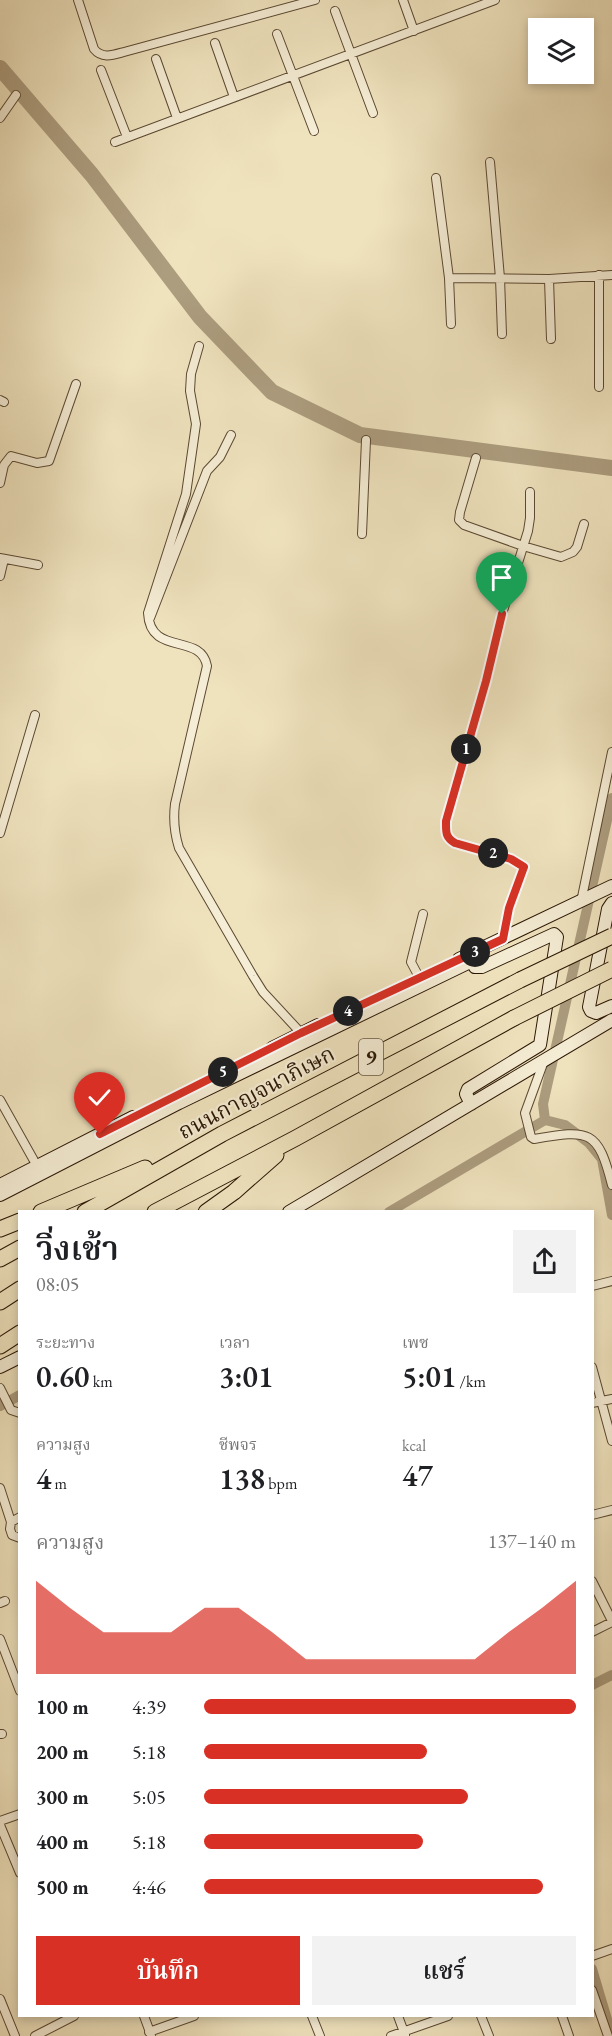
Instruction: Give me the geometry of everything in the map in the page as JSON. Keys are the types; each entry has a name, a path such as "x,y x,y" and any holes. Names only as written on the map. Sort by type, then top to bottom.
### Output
{"highway":[{"name":"ถนนกาญจนาภิเษก","path":"89,1210 222,1134 519,980 612,936"},
{"name":"9","path":"159,1210 296,1138 514,1018 612,969"},
{"path":"46,1210 120,1180 222,1134"},
{"path":"209,1210 234,1192 296,1138"},
{"path":"0,1229 18,1222"},
{"path":"0,1259 18,1249"},
{"path":"0,1302 18,1290"},
{"path":"0,1346 18,1334"}],"main road":[{"path":"0,1185 301,1033 419,977 611,892"},
{"path":"611,892 590,1007 591,1011 596,1013 612,1006"},
{"path":"0,1195 243,1071 472,961 581,905"},
{"path":"471,1104 466,1094 468,1089 540,1045 557,937 555,934 482,967 475,967 472,961"},
{"path":"292,1210 608,1022"},
{"path":"0,1367 18,1357"}],"street":[{"path":"78,0 94,50 103,55 124,52 315,0"},
{"path":"403,0 414,31"},
{"path":"115,142 414,31 481,2 495,0"},
{"path":"334,11 373,112"},
{"path":"277,34 314,131"},
{"path":"215,43 234,97"},
{"path":"156,59 177,118"},
{"path":"101,70 127,137"},
{"path":"0,118 16,95"},
{"path":"490,162 500,278 502,334"},
{"path":"436,178 449,278 452,324"},
{"path":"449,278 549,279 612,274"},
{"path":"598,275 599,387"},
{"path":"549,279 551,339"},
{"path":"171,554 190,474 196,424 190,391 191,374 200,346"},
{"path":"0,483 4,465 11,456 37,463 49,461 76,384"},
{"path":"231,435 220,457 207,471 149,607 148,621 150,628 161,638 192,648 204,656 207,666 175,804 173,820 179,848 263,992 301,1033"},
{"path":"362,534 366,440"},
{"path":"476,458 460,512 461,523 474,530 555,556 566,556 577,547 584,524"},
{"path":"503,939 509,908 524,867 511,859 455,843 448,838 446,821 486,681 502,614 523,546 530,518 530,492"},
{"path":"0,576 2,558 38,565"},
{"path":"0,833 35,715"},
{"path":"581,905 612,752"},
{"path":"419,977 411,962 423,914"},
{"path":"545,1060 525,1113 531,1138 574,1135 584,1136 596,1142 605,1156 612,1185"},
{"path":"0,1100 37,1166"},
{"path":"594,1286 612,1281"},
{"path":"594,1381 597,1402 612,1441"},
{"path":"0,1389 15,1411"},
{"path":"597,1402 612,1399"},
{"path":"0,1488 15,1520 10,1532 18,1539"},
{"path":"594,1514 612,1510"},
{"path":"594,1585 612,1622 594,1631"},
{"path":"0,1639 18,1686"},
{"path":"18,1815 0,1823 18,1868"},
{"path":"596,1955 612,1949"},
{"path":"594,1996 608,2036"},
{"path":"0,1999 15,2036"},
{"path":"34,2036 49,2033 73,2017"},
{"path":"144,2017 151,2034 192,2017"},
{"path":"312,2017 320,2036"},
{"path":"398,2017 404,2034"},
{"path":"391,2036 404,2034 446,2017"},
{"path":"481,2017 489,2036"},
{"path":"562,2017 569,2036"}],"waterway":[{"path":"0,68 92,175 200,317 272,392 360,435 612,468"},
{"path":"612,798 543,1104 545,1120 565,1125 589,1143 602,1159 612,1215"},
{"path":"392,1210 545,1120"},
{"path":"0,1406 18,1396"},
{"path":"594,1684 612,1675"},
{"path":"594,1976 612,2036"}],"route":[{"path":"100,1134 301,1033 503,939 509,908 524,867 511,859 455,843 448,838 446,833 446,821 486,681 502,614"}]}
